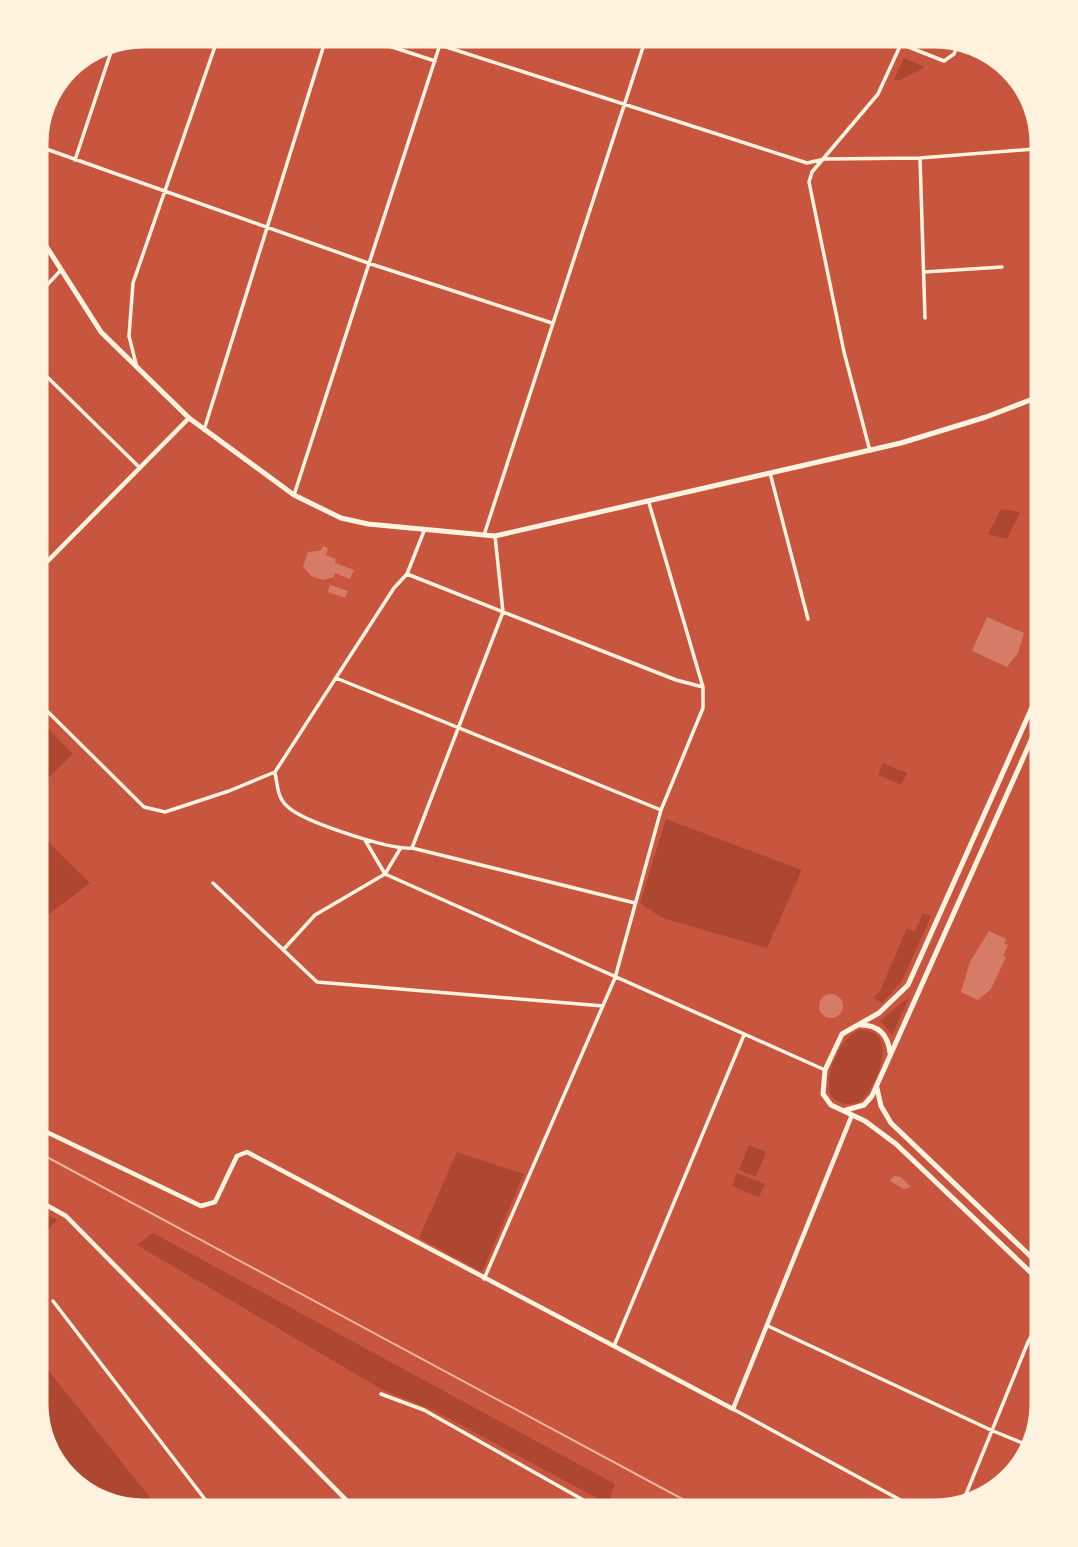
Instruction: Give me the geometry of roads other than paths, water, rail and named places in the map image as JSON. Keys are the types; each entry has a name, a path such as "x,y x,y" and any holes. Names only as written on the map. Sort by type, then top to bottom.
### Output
{"main road":[{"path":"44,242 101,332 137,370 204,431 294,495 341,518 424,531 495,536 870,451 986,417 1034,399"},
{"path":"1034,703 908,985 888,1007 842,1034 825,1070 823,1094 831,1105 876,1128 906,1153 1034,1273"},
{"path":"843,1111 864,1105 877,1085 1034,734"},
{"path":"858,1024 880,1030 887,1039 891,1055"},
{"path":"877,1085 881,1106 891,1123 1034,1260"}],"street":[{"path":"137,370 129,336 133,283 216,44"},
{"path":"204,431 324,44"},
{"path":"383,44 435,61"},
{"path":"483,537 644,44"},
{"path":"870,451 809,193 813,172 877,94 901,44 944,61 954,54 957,47"},
{"path":"294,495 440,45 807,163 825,159 920,158 1034,149"},
{"path":"75,160 112,49"},
{"path":"44,148 269,229 552,323"},
{"path":"920,158 925,318"},
{"path":"924,272 1002,267"},
{"path":"44,288 61,270"},
{"path":"44,374 140,468"},
{"path":"44,565 189,418"},
{"path":"769,473 808,620"},
{"path":"484,1279 615,978 661,810 703,708 703,687 649,503"},
{"path":"44,708 144,807 154,811 165,812 209,798 275,772 394,588 407,574 424,531"},
{"path":"412,848 503,612 495,536"},
{"path":"407,574 676,680 703,687"},
{"path":"336,678 661,810"},
{"path":"275,772 279,796 289,809 365,839 635,903"},
{"path":"365,839 385,874 825,1070"},
{"path":"283,950 315,915 385,874 400,849"},
{"path":"212,883 317,982 603,1006"},
{"path":"614,1346 744,1035"},
{"path":"733,1409 852,1115"},
{"path":"44,1131 201,1206 215,1202 237,1156 247,1152 733,1409 904,1503"},
{"path":"44,1204 66,1216 349,1503"},
{"path":"53,1301 208,1503"},
{"path":"768,1326 1026,1444"},
{"path":"964,1499 1034,1330"},
{"path":"381,1394 424,1410 589,1503"}],"railway":[{"path":"44,1155 690,1503"}]}
